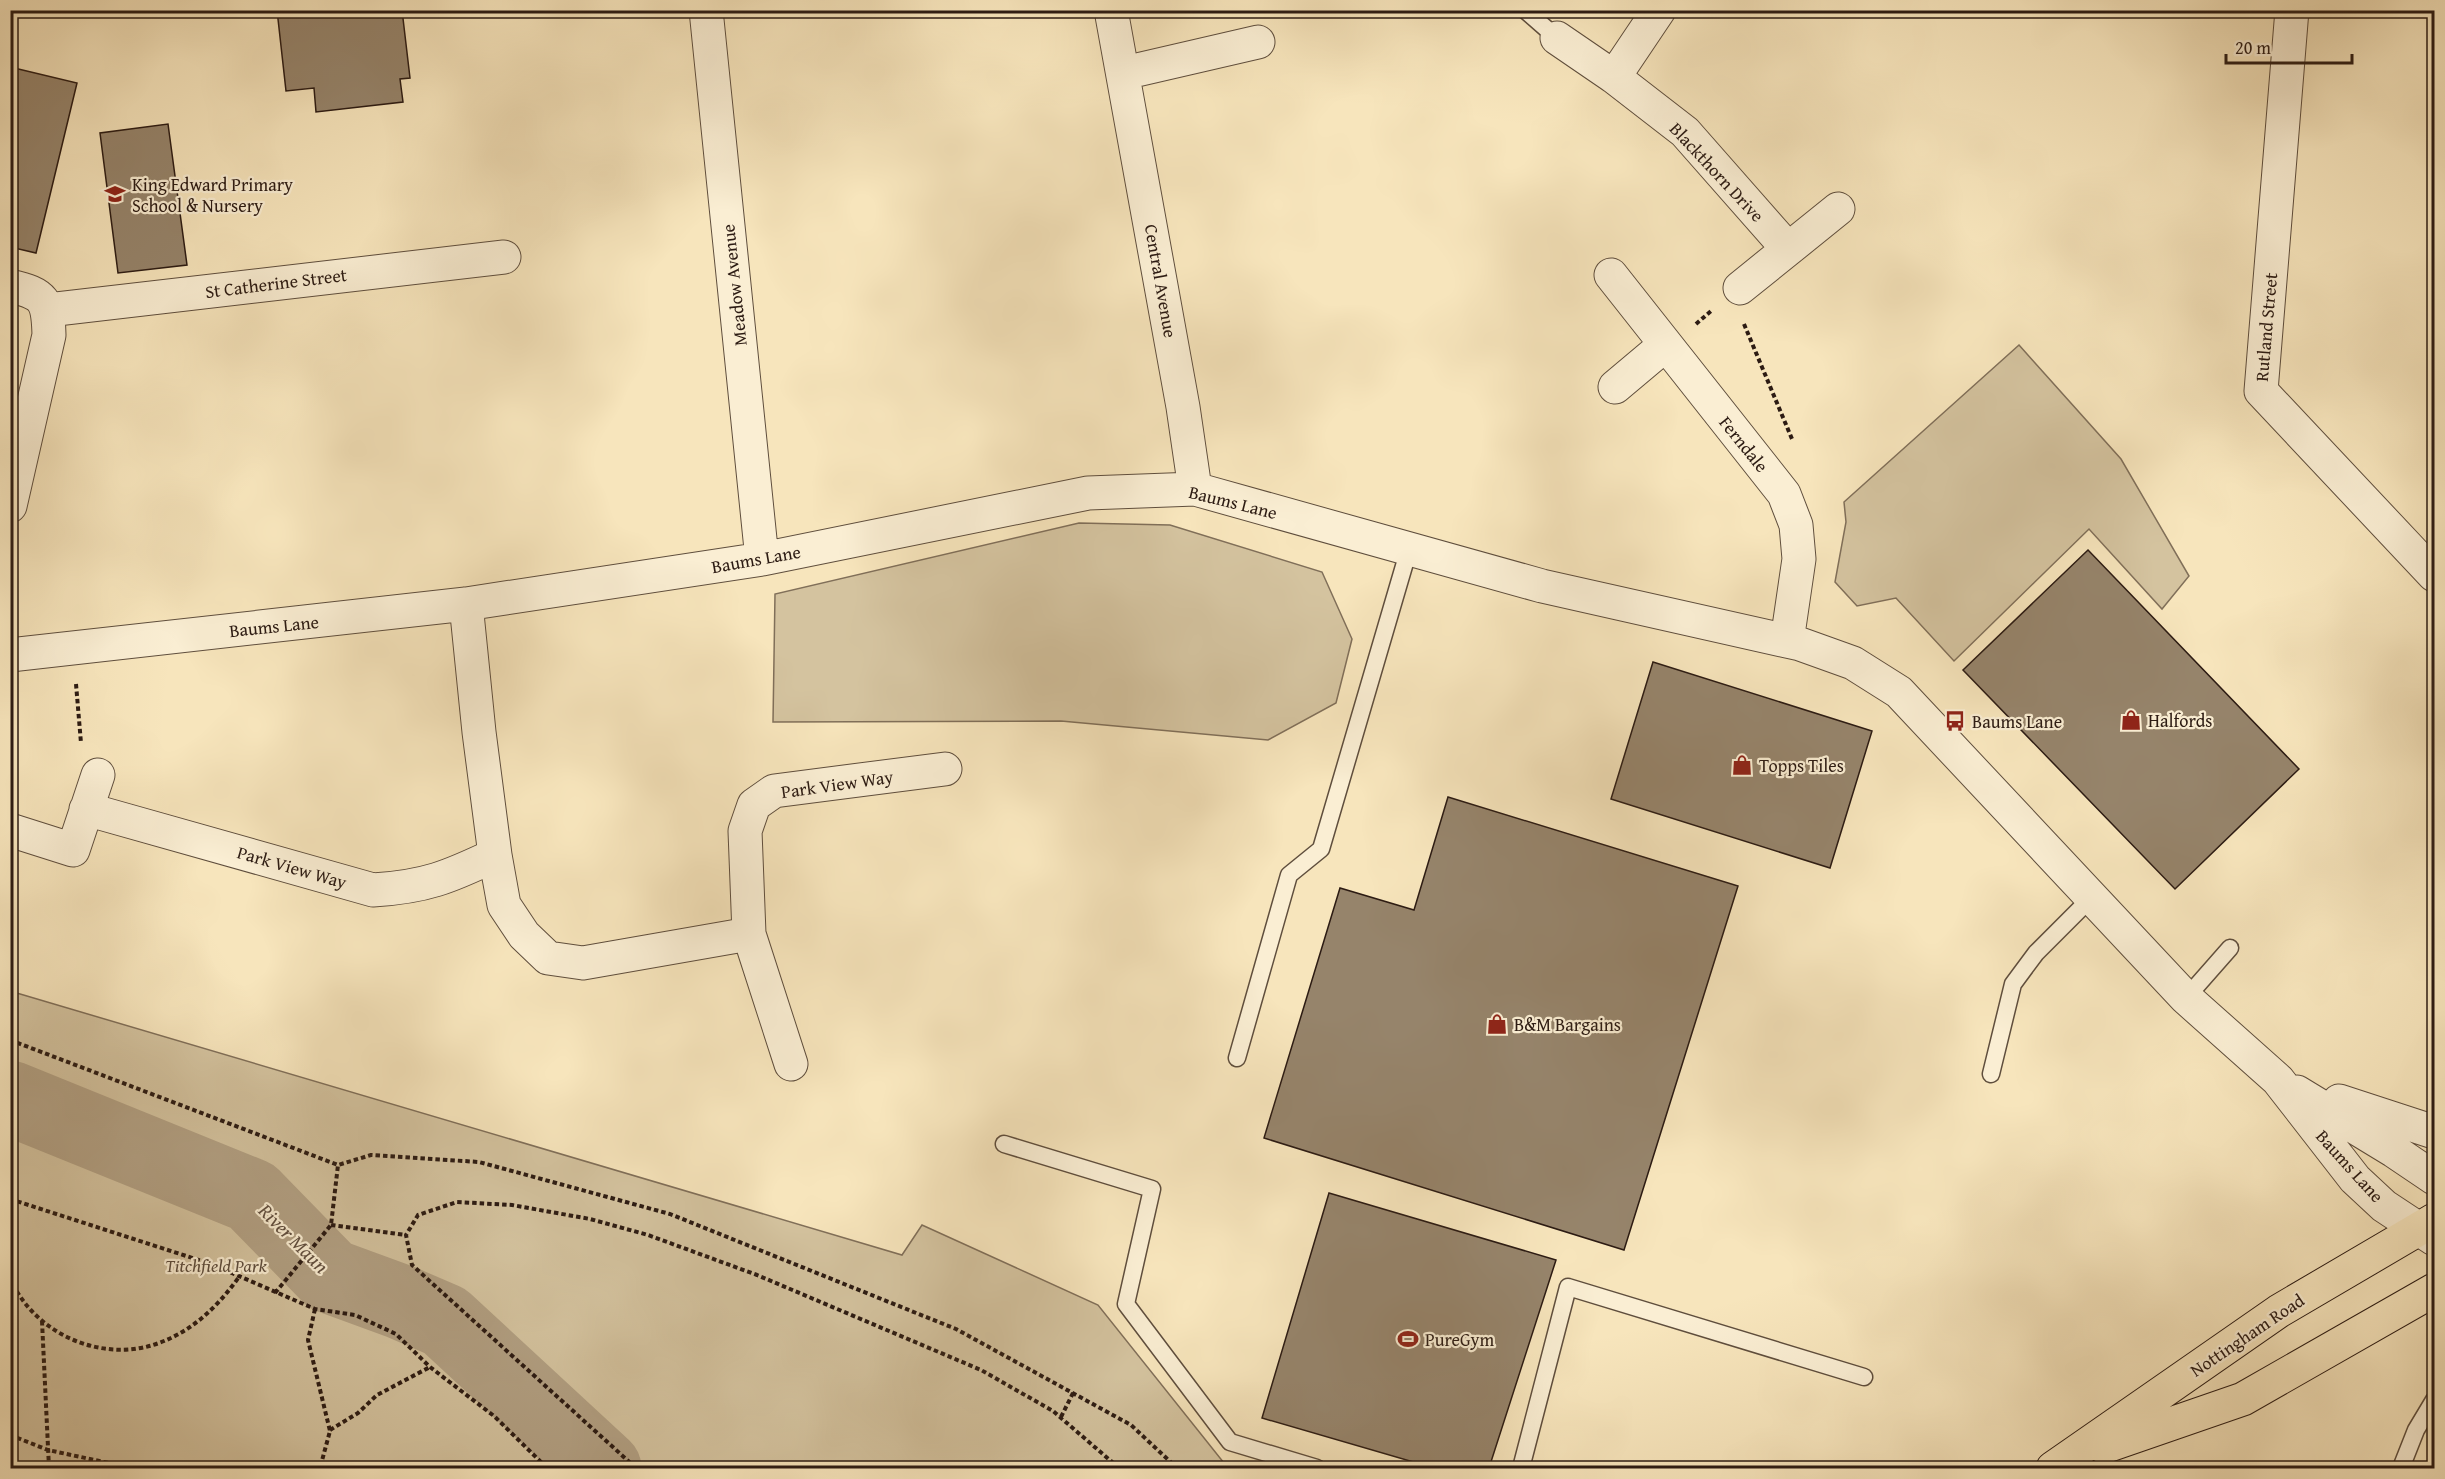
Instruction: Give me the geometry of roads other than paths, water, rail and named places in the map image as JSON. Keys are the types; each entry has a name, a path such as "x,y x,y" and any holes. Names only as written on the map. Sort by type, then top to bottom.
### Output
{"highway":[{"name":"Nottingham Road","path":"2065,1465 2279,1311 2430,1230"},
{"name":"Nottingham Road","path":"2065,1465 2243,1399 2434,1290"}],"street":[{"name":"Meadow Avenue","path":"706,10 762,559"},
{"name":"Central Avenue","path":"1111,10 1183,407 1194,489"},
{"path":"1614,76 1659,10"},
{"name":"Rutland Street","path":"2292,10 2261,392 2434,575"},
{"name":"Blackthorn Drive","path":"1557,38 1614,76 1685,132 1788,249"},
{"path":"1124,73 1258,42"},
{"path":"1740,288 1838,209"},
{"name":"St Catherine Street","path":"48,310 504,257"},
{"name":"Ferndale","path":"1611,275 1784,494 1796,525 1799,558 1787,640"},
{"path":"10,286 31,290 42,298 48,310 49,335 10,506"},
{"path":"1615,387 1666,346"},
{"name":"Baums Lane","path":"10,655 466,604 762,559 1088,493 1194,489 1542,586 1787,640 1853,663 1899,692 2186,998 2278,1080 2434,1178"},
{"path":"466,604 495,855 504,905 524,935 548,958 583,963 749,934"},
{"name":"Park View Way","path":"791,1064 749,934 745,831 754,805 774,791 945,769"},
{"path":"10,830 73,850 98,775"},
{"name":"Park View Way","path":"86,809 373,890 407,888 446,879 495,855"},
{"name":"Baums Lane","path":"2278,1080 2434,1132"},
{"name":"Baums Lane","path":"2278,1080 2355,1179 2384,1206 2430,1230"}],"lane":[{"path":"1525,10 1557,38"},
{"path":"1237,1058 1289,875 1321,849 1409,549"},
{"path":"1991,1074 2013,984 2036,953 2092,897"},
{"path":"2186,998 2230,948"},
{"path":"1004,1144 1152,1189 1126,1304 1230,1442 1317,1468"},
{"path":"1524,1468 1568,1287 1864,1377"},
{"path":"2402,1468 2416,1430 2434,1400"}],"waterway":[{"name":"River Maun","path":"10,1098 252,1196 330,1276 445,1321 604,1468"}],"place":[{"name":"King Edward Primary School & Nursery","path":"115,194"},
{"name":"Halfords","path":"2131,720"},
{"name":"Baums Lane","path":"1955,721"},
{"name":"Topps Tiles","path":"1742,765"},
{"name":"B&M Bargains","path":"1497,1024"},
{"name":"PureGym","path":"1408,1339"}],"park label":[{"name":"Titchfield Park","path":"216,1265"}]}
